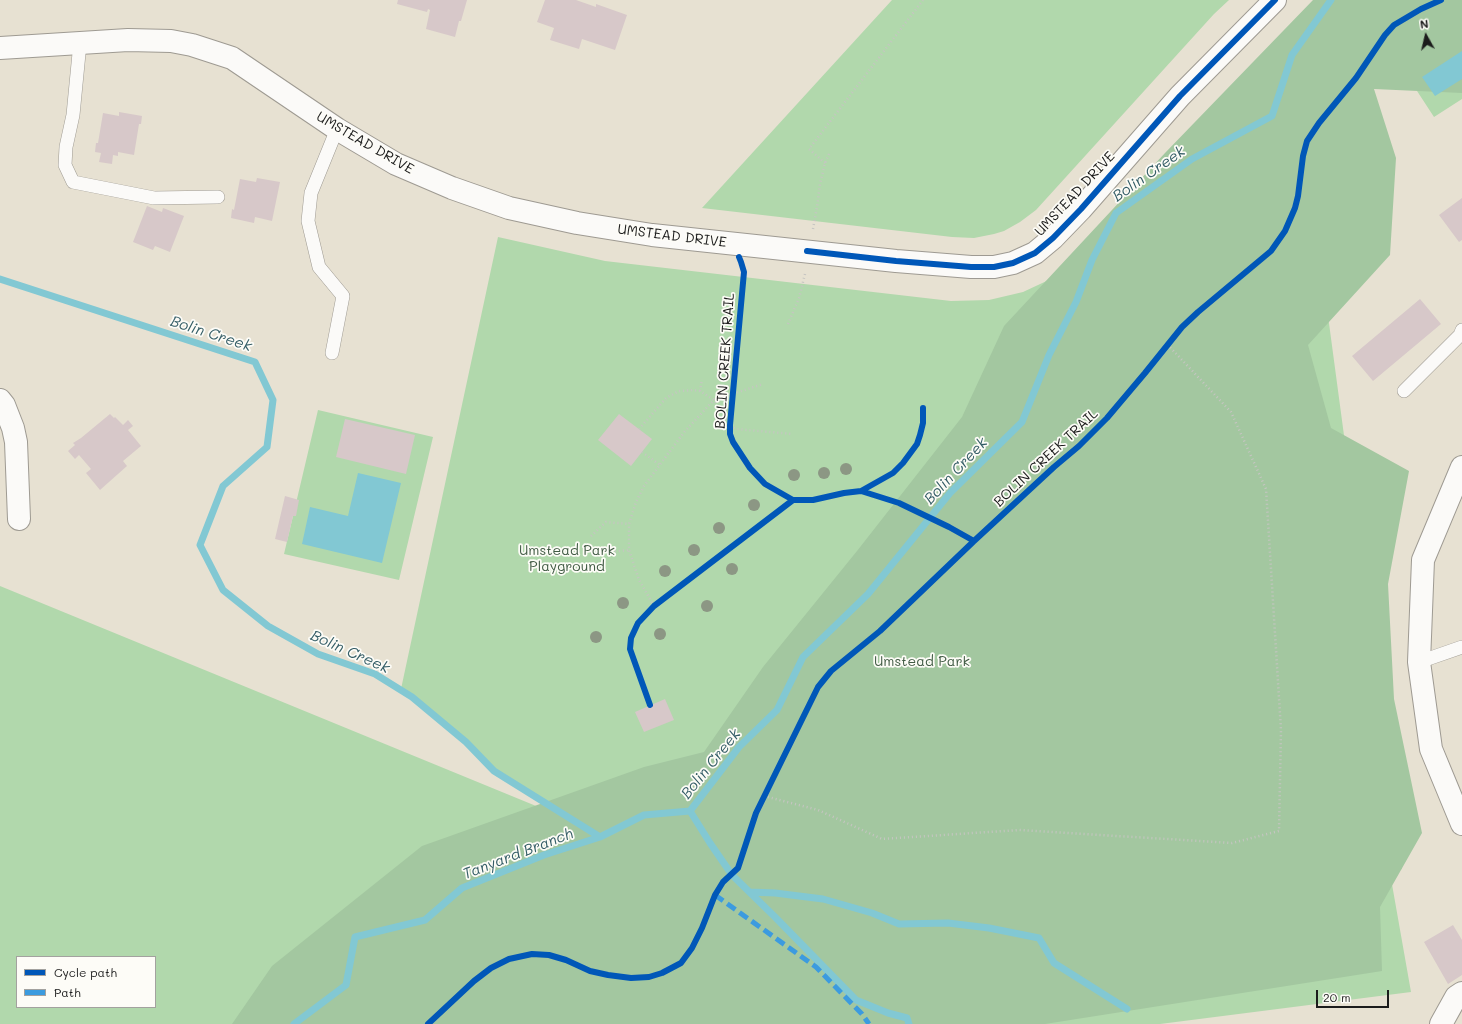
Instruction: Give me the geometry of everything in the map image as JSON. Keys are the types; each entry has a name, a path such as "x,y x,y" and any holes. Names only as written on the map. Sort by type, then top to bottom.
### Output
{"street":[{"name":"UMSTEAD DRIVE","path":"0,48 128,40 170,41 192,45 232,58 337,129 396,164 452,188 509,208 577,223 652,235 896,262 994,267 1013,263 1035,253 1054,238 1180,96 1275,0"},
{"path":"0,400 4,405 13,428 16,442 19,519"},
{"path":"1461,819 1431,749 1419,662 1423,560 1462,467"},
{"path":"1441,1024 1456,997 1462,993"}],"lane":[{"path":"80,43 73,115 66,147 65,165 73,182 154,198 218,197"},
{"path":"332,353 343,296 319,267 308,221 311,194 337,129"},
{"path":"1404,391 1460,335 1462,330"},
{"path":"1419,662 1462,646"}],"path":[{"path":"825,163 809,149 923,0"},
{"path":"812,232 820,184 825,163 830,152"},
{"path":"788,324 799,298 806,274 805,269"},
{"path":"1163,350 1172,338"},
{"path":"764,796 818,810 882,839 1019,830 1232,843 1279,830 1281,730 1266,489 1231,412 1167,344"},
{"path":"700,391 702,379"},
{"path":"654,606 639,580 629,550 629,524 636,502 644,486 685,431 714,400 763,384"},
{"path":"639,429 660,402 671,394 687,390 700,391 714,400 730,425 736,429 793,434"},
{"path":"642,452 660,465"},
{"path":"591,536 606,522 629,524"},
{"path":"599,553 629,550"},
{"path":"649,612 660,602"}],"green space":[{"path":"892,0 1229,0 1214,14 1036,210 1020,222 1004,231 974,238 952,237 702,208"},
{"path":"1313,0 1462,0 1462,93 1374,89 1396,158 1390,255 1308,345 1331,428 1409,471 1388,584 1394,699 1422,833 1380,907 1382,971 1045,1024 232,1024 272,966 422,846 644,767 704,752 763,667 857,551 962,417 1004,326 1165,153"},
{"path":"1462,34 1462,99 1434,117 1404,71"},
{"name":"Umstead Park","path":"1299,99 1402,869 1390,873 1411,992 1160,1024 0,1024 0,586 597,831 508,779 401,689 498,237 605,261 951,301 989,300 1023,292 1053,278"},
{"path":"318,410 433,437 399,580 284,554"}],"water":[{"path":"1462,51 1462,79 1435,96 1422,77"},
{"path":"358,473 401,483 382,563 302,544 310,507 348,516"}],"building":[{"path":"398,0 467,0 455,37 426,29 430,10 428,9 427,12 397,4"},
{"path":"545,0 576,0 596,7 596,4 627,15 615,50 582,39 579,49 550,40 554,28 537,22"},
{"path":"119,112 142,116 141,124 139,124 134,155 118,152 118,156 113,155 112,164 99,162 101,153 95,152 103,113 119,116"},
{"path":"257,178 280,182 272,221 255,217 254,223 231,218 240,179 256,182"},
{"path":"1462,198 1462,240 1459,242 1439,215"},
{"path":"147,206 162,212 163,208 184,216 170,252 155,246 153,250 133,242"},
{"path":"1420,299 1441,324 1373,381 1352,356"},
{"path":"110,414 123,425 128,420 133,426 128,430 141,446 123,461 127,466 100,490 86,473 91,469 79,455 75,459 68,451 75,445 73,443"},
{"path":"619,414 652,439 631,466 598,440"},
{"path":"345,419 415,435 406,474 336,457"},
{"path":"285,496 299,500 296,516 293,516 287,542 275,539"},
{"path":"665,699 674,720 644,732 635,712"},
{"path":"1453,925 1462,940 1462,975 1448,984 1424,942"}],"waterway":[{"name":"Bolin Creek","path":"0,279 255,362 273,400 267,447 223,486 200,545 223,590 268,626 318,654 375,674 412,697 466,742 494,771 600,837 644,815 690,811 739,747 777,710 803,657 868,594 950,493 1022,422 1049,355 1076,302 1092,260 1116,213 1192,159 1272,116 1292,55 1331,0"},
{"path":"690,811 732,875 856,1000 888,1013 907,1018 909,1024"},
{"name":"Tanyard Branch","path":"294,1024 346,985 355,937 425,920 462,888 544,855 600,837"},
{"path":"750,892 775,893 823,899 872,913 899,924 948,923 989,928 1039,938 1054,963 1127,1009"}],"marked path":[{"path":"715,895 816,967 862,1014 869,1024"}],"cycle path":[{"path":"807,251 896,261 971,267 994,267 1013,263 1035,253 1053,238 1081,209 1180,96 1275,0"},
{"name":"BOLIN CREEK TRAIL","path":"428,1024 474,981 491,968 509,959 532,954 549,955 566,960 590,971 631,978 649,977 662,973 681,963 692,948 702,928 715,895 723,882 738,868 756,813 818,687 831,671 880,631 974,541 1054,467 1079,446 1107,418 1182,327 1271,251 1285,231 1295,208 1303,156 1307,141 1319,123 1356,78 1385,35 1394,25 1421,9 1441,0"},
{"name":"BOLIN CREEK TRAIL","path":"739,257 744,272 730,434 733,442 750,468 765,484 793,500 813,500 861,491 899,503 974,541"},
{"path":"861,491 893,473 903,463 917,444 923,423 923,408"},
{"path":"650,705 630,649 631,638 638,623 654,606 793,500"}],"park label":[{"name":"Umstead Park Playground","path":"567,560"}]}
